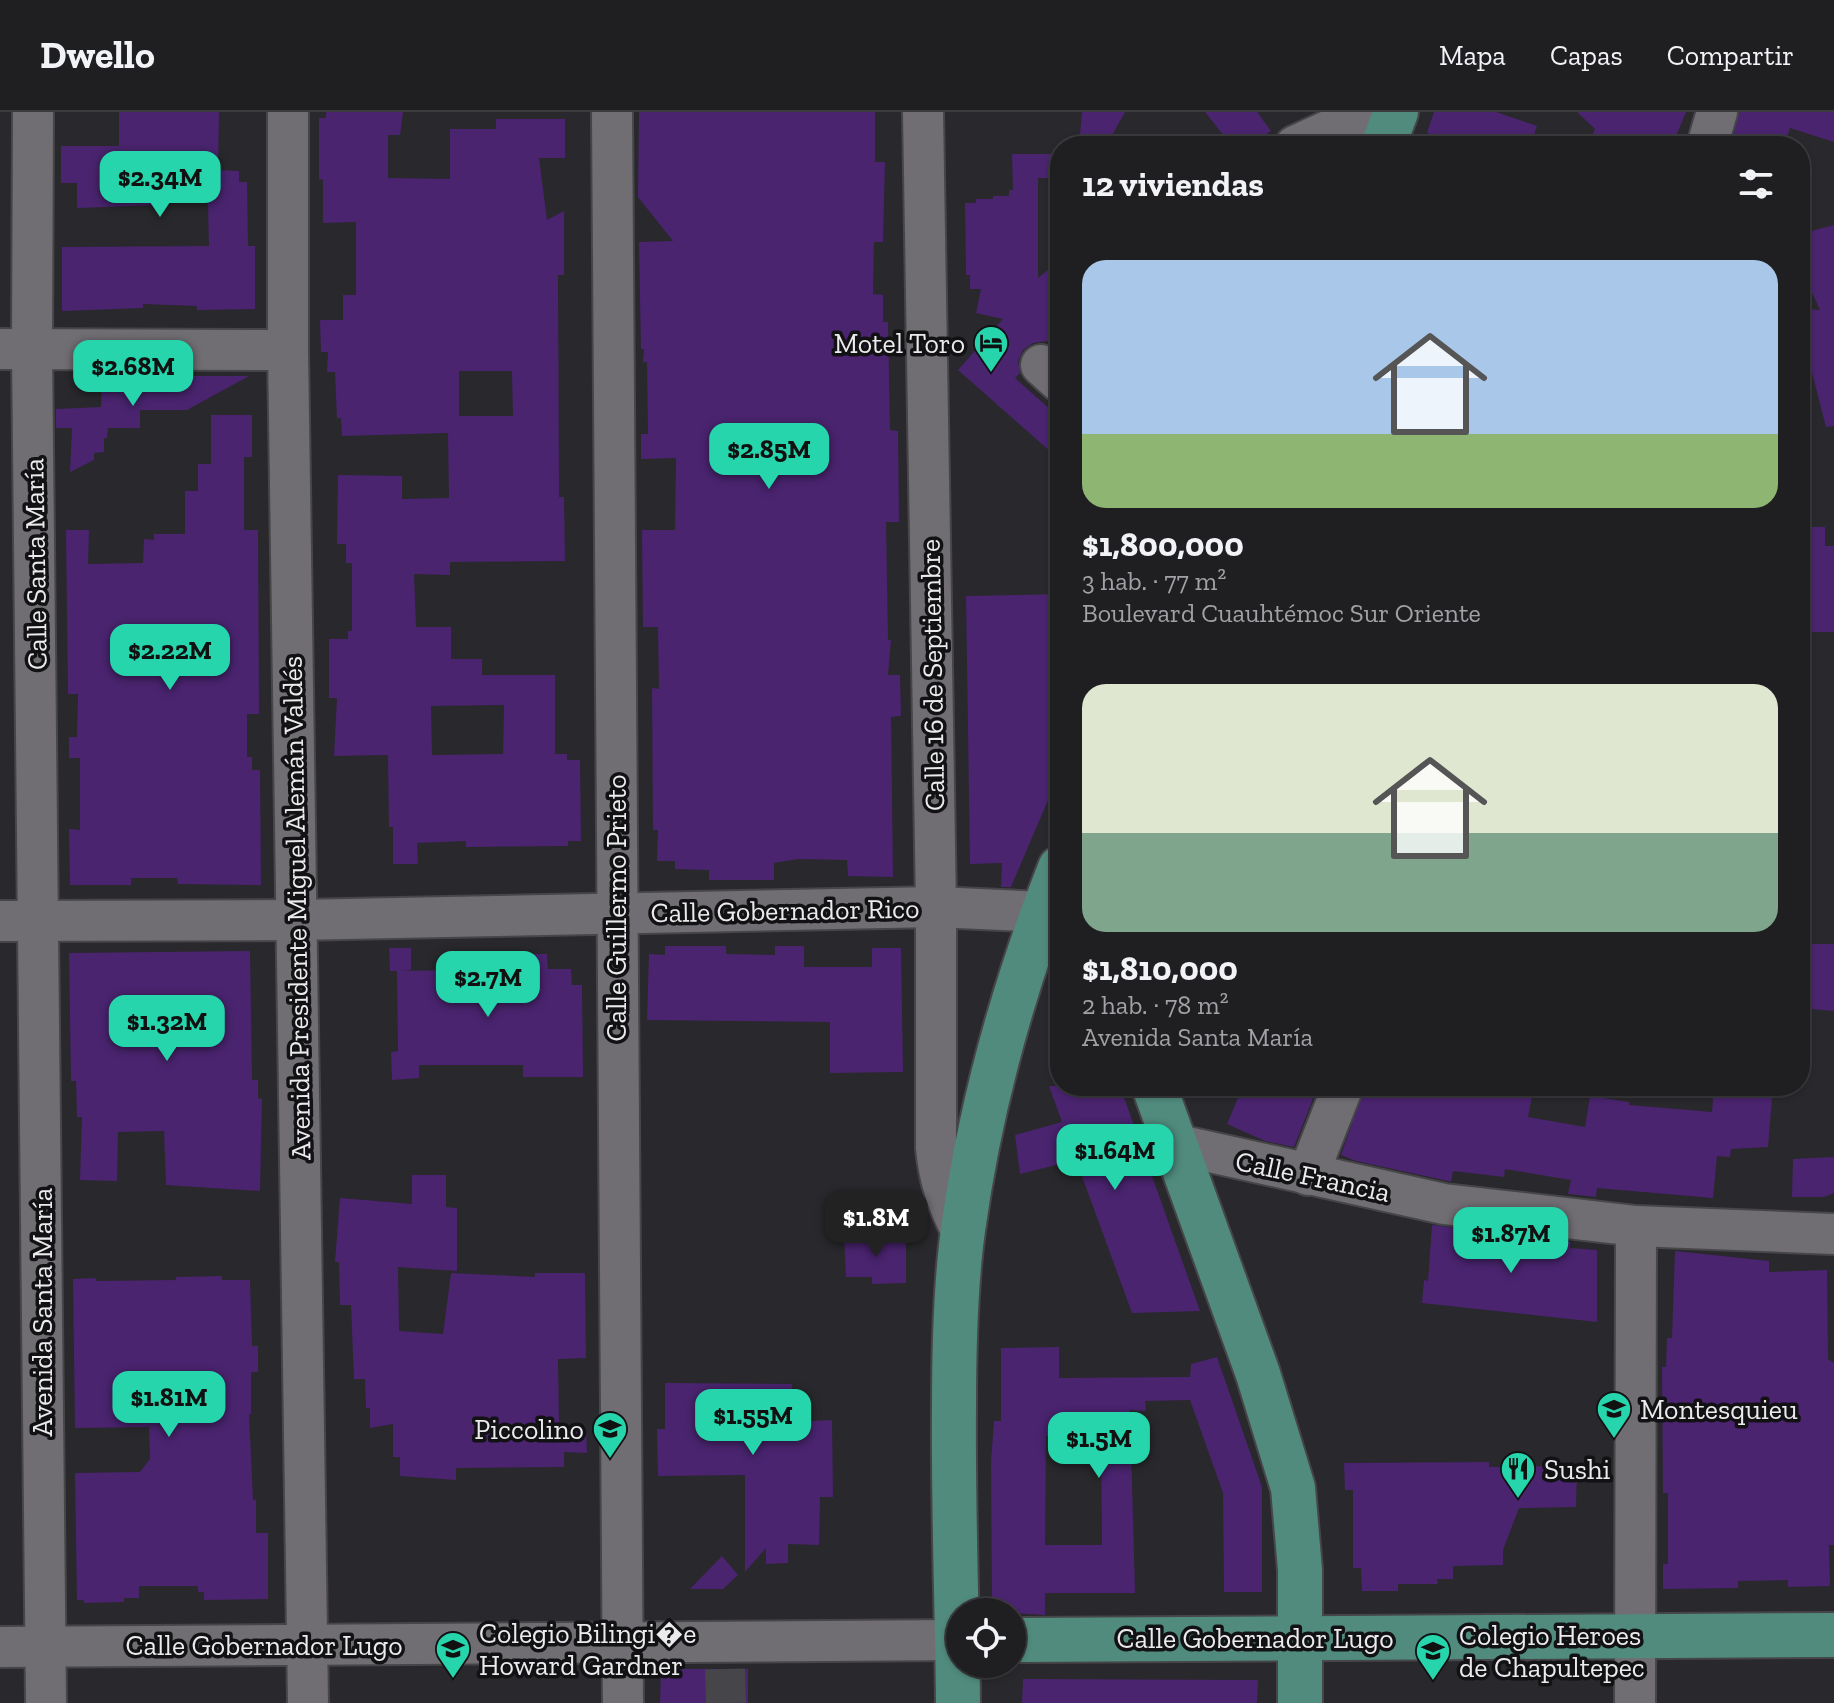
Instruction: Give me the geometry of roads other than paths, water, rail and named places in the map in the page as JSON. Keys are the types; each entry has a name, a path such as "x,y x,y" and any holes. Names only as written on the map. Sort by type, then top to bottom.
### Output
{"main road":[{"path":"958,1598 954,1364 962,1232 976,1148 1001,1039 1050,894"},
{"path":"1001,1039 1029,1016 1040,1001 1050,978"},
{"path":"1157,1096 1258,1374 1293,1488 1300,1557 1300,1703"},
{"name":"Calle Gobernador Lugo","path":"1026,1640 1834,1635"},
{"path":"958,1678 958,1703"}],"street":[{"name":"Calle Santa María","path":"19,921 16,349 33,112"},
{"name":"Avenida Presidente Miguel Alemán Valdés","path":"288,112 288,350 308,1703"},
{"name":"Calle Guillermo Prieto","path":"612,112 623,1703"},
{"name":"Calle 16 de Septiembre","path":"923,112 936,907 936,1148 939,1179 962,1232"},
{"path":"1710,136 1717,112"},
{"path":"1317,136 1332,129 1390,128"},
{"path":"16,349 288,350"},
{"name":"Calle Gobernador Rico","path":"19,921 296,920 936,907 1043,912"},
{"name":"Avenida Santa María","path":"19,921 46,1703"},
{"path":"1308,1175 1339,1096"},
{"name":"Calle Francia","path":"1174,1144 1444,1204 1636,1226 1834,1234"},
{"path":"1635,1703 1636,1226"},
{"name":"Calle Gobernador Lugo","path":"0,1647 623,1642 725,1655 946,1641"}],"tunnel":[{"path":"725,1669 726,1703"}],"place":[{"name":"Motel Toro","path":"991,374"},
{"name":"Montesquieu","path":"1614,1440"},
{"name":"Piccolino","path":"610,1460"},
{"name":"Sushi","path":"1518,1500"},
{"name":"Colegio Bilingi�e Howard Gardner","path":"453,1680"},
{"name":"Colegio Heroes de Chapultepec","path":"1433,1682"}]}
